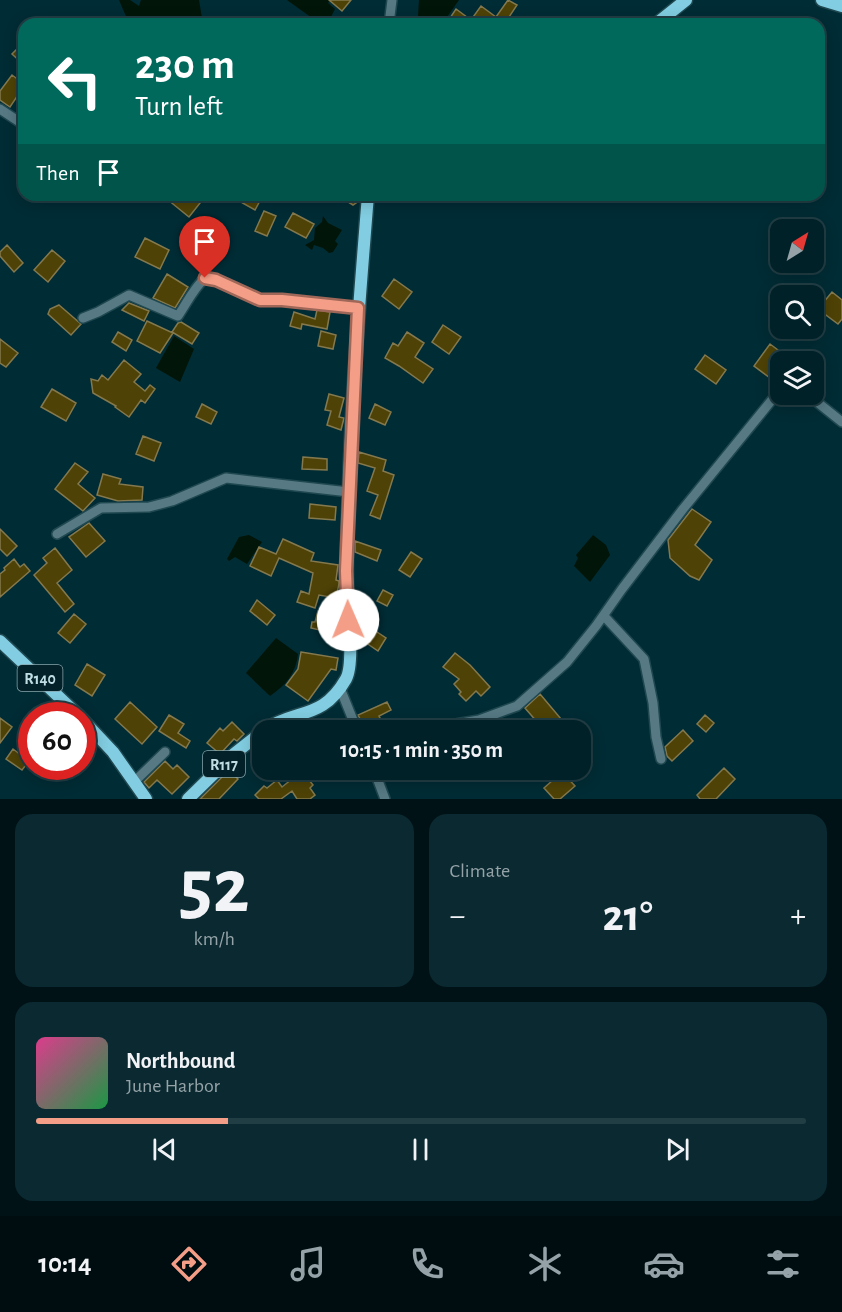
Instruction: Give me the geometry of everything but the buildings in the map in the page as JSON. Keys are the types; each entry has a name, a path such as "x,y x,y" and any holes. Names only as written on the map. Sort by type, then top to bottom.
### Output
{"main road":[{"path":"664,18 686,0"},
{"path":"822,0 842,6"},
{"name":"R117","path":"283,720 319,709 340,688 350,668 346,571 358,308 364,259 367,201"},
{"name":"R140","path":"0,641 64,702"},
{"path":"96,734 113,752 146,799"},
{"name":"R117","path":"188,799 252,740"}],"street":[{"path":"390,18 392,0"},
{"path":"0,109 18,121"},
{"path":"83,318 129,295 177,316 189,301 194,289 205,278 216,280 260,300 358,308"},
{"path":"479,720 517,706 567,662 683,509 770,402"},
{"path":"821,405 842,422"},
{"path":"57,534 101,508 128,508 164,503 226,478 349,492"},
{"path":"604,616 644,659 661,759"},
{"path":"340,688 353,720"},
{"path":"135,781 165,752"},
{"path":"378,780 385,799"}],"shaded area":[{"path":"119,0 130,0 139,6 141,0 199,0 202,18 127,18"},
{"path":"287,0 330,0 328,3 335,9 331,17 312,18"},
{"path":"419,0 459,0 446,18 418,16"},
{"path":"323,216 328,223 342,230 335,241 338,244 333,252 329,253 314,245 312,250 305,245 314,240 315,228 322,222"},
{"path":"174,336 194,349 180,382 156,368"},
{"path":"249,535 262,542 247,564 235,557 229,561 227,559 239,537"},
{"path":"593,535 606,545 610,555 590,582 574,566 578,558 576,555"},
{"path":"276,638 298,654 289,678 270,696 246,673"}],"route":[{"path":"205,278 216,280 260,300 358,308 346,571 348,620"}]}
